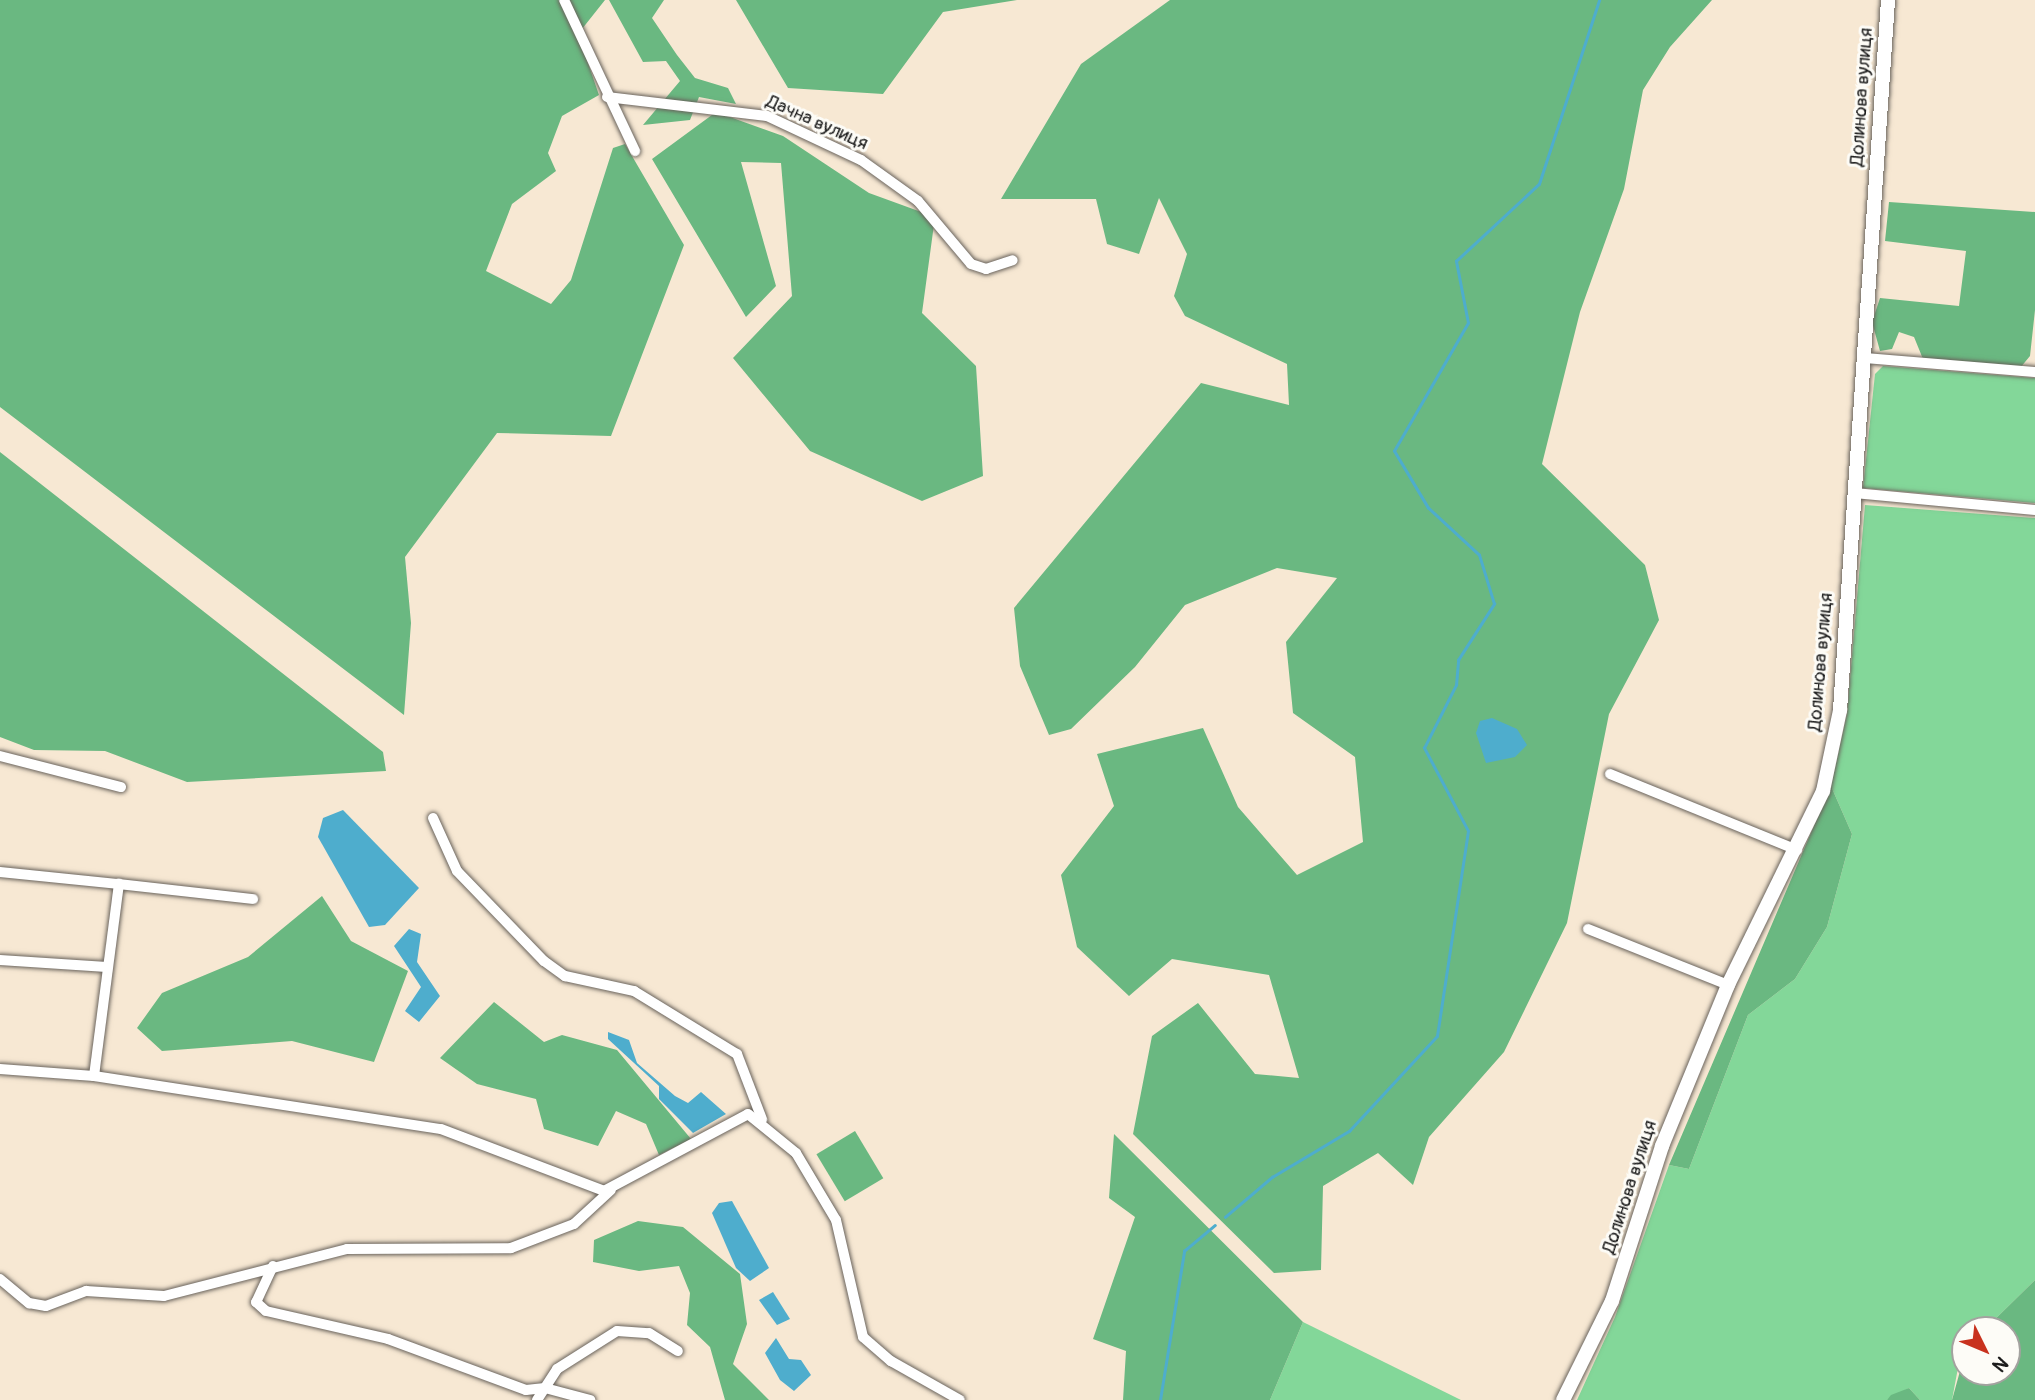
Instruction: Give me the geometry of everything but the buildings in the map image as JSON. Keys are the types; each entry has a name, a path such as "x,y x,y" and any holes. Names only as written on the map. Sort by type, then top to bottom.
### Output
{"street":[{"path":"564,0 607,97 635,151"},
{"name":"Долинова вулиця","path":"1563,1400 1612,1301 1662,1146 1728,985 1824,791 1840,710 1888,0"},
{"name":"Дачна вулиця","path":"607,97 766,116 861,160 918,201 971,264 986,270 1013,260"},
{"path":"1864,358 2035,372"},
{"path":"1854,493 2035,510"},
{"path":"0,756 121,787"},
{"path":"1610,774 1797,850"},
{"path":"433,818 457,871 544,961 565,976 634,991 737,1054 762,1119 802,1161 836,1220 863,1337 891,1361 960,1400"},
{"path":"0,872 253,899"},
{"path":"94,1076 119,884"},
{"path":"1588,929 1728,985"},
{"path":"0,960 107,967"},
{"path":"0,1069 94,1076 441,1129 604,1191 748,1114 762,1119"},
{"path":"0,1279 29,1303 46,1306 86,1291 164,1296 273,1266 377,1246 510,1248 575,1224 615,1186"},
{"path":"273,1266 256,1302 266,1311 388,1339 526,1390 545,1388 590,1400"},
{"path":"537,1400 557,1369 617,1331 649,1333 678,1351"}],"green space":[{"path":"0,0 605,0 578,34 599,95 562,116 548,153 556,171 512,204 486,271 551,304 571,280 613,148 625,144 684,245 611,436 497,433 405,557 411,623 404,715 0,407"},
{"path":"609,0 664,0 652,18 677,55 695,78 728,88 736,104 699,97 690,120 643,125 680,81 666,61 643,62"},
{"path":"736,0 1017,0 943,12 883,94 788,88"},
{"path":"1170,0 1712,0 1670,47 1643,90 1624,189 1580,312 1542,464 1645,565 1659,620 1609,714 1567,923 1504,1052 1429,1137 1413,1185 1378,1153 1323,1186 1321,1270 1274,1273 1133,1134 1152,1036 1198,1003 1255,1074 1299,1078 1269,975 1172,959 1129,996 1077,947 1061,875 1114,806 1097,754 1203,728 1238,807 1297,875 1363,842 1355,757 1293,713 1286,642 1337,578 1277,568 1185,605 1135,667 1071,729 1049,735 1020,666 1014,608 1201,383 1289,405 1287,364 1185,316 1174,296 1187,254 1159,198 1139,254 1107,244 1096,199 1001,199 1081,64"},
{"path":"716,112 783,136 869,193 935,217 922,313 976,366 983,476 922,501 810,451 733,358 792,296 781,163 741,162 776,286 746,317 652,159"},
{"path":"1889,202 2035,212 2035,310 2030,356 2020,368 1923,359 1914,337 1899,332 1892,349 1880,351 1872,322 1880,298 1959,306 1966,251 1885,241"},
{"path":"1883,366 2035,378 2035,503 1863,488 1875,374"},
{"path":"0,452 383,752 386,771 187,782 105,751 34,750 0,737"},
{"path":"1865,505 2035,518 2035,1280 1998,1316 1951,1316 1951,1386 1955,1386 1952,1400 1920,1400 1909,1388 1887,1400 1577,1400 1615,1317 1669,1165 1689,1169 1748,1015 1795,979 1827,927 1852,834 1831,786 1847,714"},
{"path":"1831,786 1852,834 1827,927 1795,979 1748,1015 1689,1169 1669,1165"},
{"path":"322,896 351,941 408,971 374,1062 292,1041 162,1051 137,1028 162,993 248,957"},
{"path":"494,1002 544,1042 562,1035 617,1050 691,1139 659,1155 646,1124 616,1111 598,1146 544,1129 536,1099 477,1084 440,1058"},
{"path":"855,1131 883,1178 845,1201 816,1154"},
{"path":"1114,1134 1303,1322 1270,1400 1123,1400 1126,1351 1093,1339 1135,1217 1109,1198"},
{"path":"638,1221 683,1227 740,1274 747,1324 733,1364 769,1400 725,1400 710,1347 687,1325 690,1293 679,1266 639,1271 593,1262 594,1240"},
{"path":"2035,1280 2035,1400 1952,1400 1956,1386 2021,1386 2021,1316 1998,1316"},
{"path":"1303,1322 1461,1400 1270,1400"},
{"path":"1909,1388 1920,1400 1887,1400 1891,1395"}],"water":[{"path":"1492,718 1517,729 1527,745 1515,757 1486,763 1476,733 1480,721"},
{"path":"343,810 419,888 385,925 369,927 318,837 323,818"},
{"path":"409,929 421,934 417,962 440,996 419,1022 405,1011 421,987 394,946"},
{"path":"608,1032 629,1040 637,1063 675,1096 688,1103 701,1092 726,1114 693,1133 659,1099 659,1086 608,1039"},
{"path":"732,1201 769,1268 750,1281 736,1268 712,1213 719,1203"},
{"path":"773,1292 790,1319 777,1325 759,1300"},
{"path":"776,1338 789,1359 801,1360 811,1375 794,1391 780,1380 765,1353"}],"waterway":[{"path":"1225,1217 1272,1177 1349,1131 1437,1036 1468,831 1424,748 1456,685 1458,660 1494,604 1479,555 1428,508 1394,451 1468,323 1456,261 1539,184 1599,0"},
{"path":"1160,1400 1184,1251 1215,1225"}]}
